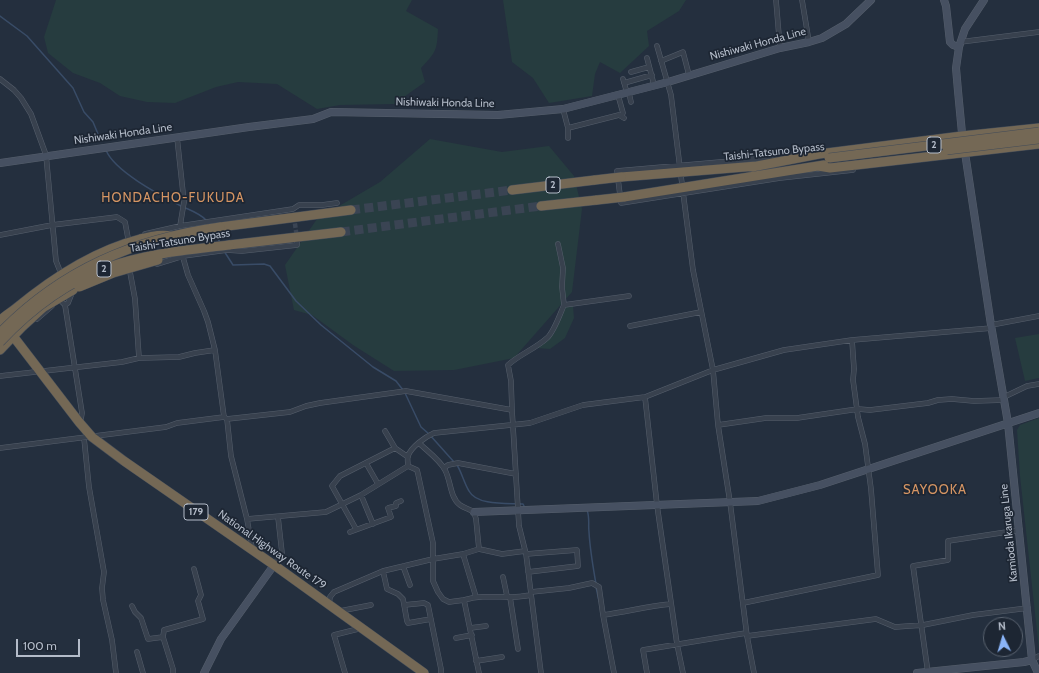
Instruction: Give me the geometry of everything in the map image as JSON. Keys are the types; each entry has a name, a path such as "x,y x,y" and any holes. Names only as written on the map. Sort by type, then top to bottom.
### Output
{"highway":[{"path":"829,161 901,144 962,134 1039,128"},
{"name":"Taishi-Tatsuno Bypass","path":"541,206 624,197 818,166 829,161 1039,132"},
{"name":"Taishi-Tatsuno Bypass","path":"512,190 621,177 829,161 1039,139"},
{"path":"829,161 904,160 966,155 1039,146"},
{"name":"Taishi-Tatsuno Bypass","path":"0,333 20,313 54,286 87,267 127,250 173,236 220,227 351,210"},
{"name":"Taishi-Tatsuno Bypass","path":"0,342 24,318 44,302 90,274 110,267 132,260 206,248 342,232"},
{"path":"1,319 62,272 112,248 162,234 173,236"},
{"path":"0,350 44,307 72,291 113,273 206,248"},
{"name":"National Highway Route 179","path":"1,319 13,337 79,422 88,437 274,565 424,673"}],"main road":[{"path":"944,0 950,42 953,45 960,45 965,29 984,0"},
{"name":"Nishiwaki Honda Line","path":"0,163 46,155 313,119 331,112 341,111 498,115 563,109 618,96 780,48 822,38 846,24 869,1"},
{"name":"Kamioda Ikaruga Line","path":"960,45 956,68 962,134 1008,423 1028,608 1037,673"},
{"path":"474,512 758,501 790,494 820,485 1039,413"},
{"path":"204,673 221,639 274,565"},
{"path":"917,673 1024,662 1036,658"}],"street":[{"path":"776,0 780,48"},
{"path":"802,0 809,42"},
{"path":"960,45 1039,32"},
{"path":"657,46 668,82 680,167"},
{"path":"661,61 683,52 689,75"},
{"path":"647,58 654,86"},
{"path":"631,72 649,67"},
{"path":"631,102 623,81 652,75"},
{"path":"0,79 14,90 31,114 46,155 56,261 62,272 91,253 128,238 180,226 294,211 299,205 337,203"},
{"path":"568,128 619,115 622,117 623,112 618,96"},
{"path":"563,109 568,128 568,138"},
{"path":"966,155 780,178 621,204 617,171 680,167 755,159 1039,124"},
{"path":"178,137 184,202 178,240 188,275 204,311 215,350 231,456 247,520 252,550"},
{"path":"681,176 682,184"},
{"path":"683,193 693,270 713,370 718,425 730,502 746,635 754,673"},
{"path":"0,235 117,217 124,222 128,238"},
{"path":"13,337 24,330 72,291 98,281 183,256 227,250 242,251 297,243"},
{"path":"541,673 526,553 519,526 511,381 508,364 548,337 564,305 562,287 563,268 558,244"},
{"path":"130,272 135,299 139,358"},
{"path":"64,305 68,303 72,291"},
{"path":"564,305 629,296"},
{"path":"60,300 64,305 82,413 79,422"},
{"path":"630,326 701,312"},
{"path":"408,466 408,457 419,443 429,436 441,432 530,423 583,406 645,397 713,370 784,350 852,340 992,326 1039,316"},
{"path":"743,603 878,575 869,468 853,380 854,369 852,340"},
{"path":"0,376 122,362 139,358 179,357 215,350"},
{"path":"718,425 766,418 797,418 858,409 890,408 928,403 938,400 952,399 974,401 1004,398 1027,386 1039,384"},
{"path":"0,448 166,427 178,423 290,412 320,403 406,391 512,410"},
{"path":"645,397 657,505 677,644 683,673"},
{"path":"385,431 395,448 408,457"},
{"path":"88,437 89,487 104,572 102,600 112,640 116,673"},
{"path":"419,443 444,468 450,480 452,495 455,500 460,505 474,512 479,549"},
{"path":"356,530 332,486 340,476 395,448"},
{"path":"366,463 378,484"},
{"path":"444,468 448,465 458,463 516,474"},
{"path":"247,520 326,512 361,495 408,466"},
{"path":"408,466 417,470 433,543 433,580 443,599 449,602 476,597 531,594 592,583 599,586 614,673"},
{"path":"361,495 372,524"},
{"path":"350,532 391,517 388,508 396,506 396,503 401,501"},
{"path":"274,565 282,553 278,517"},
{"path":"928,672 913,566 948,560 948,540 1020,530"},
{"path":"328,604 330,597 334,592 382,571 433,559 463,554 479,549 494,554 577,550 578,566 528,572"},
{"path":"463,554 476,597"},
{"path":"403,566 410,585"},
{"path":"172,673 163,637 164,630 203,619 198,601 201,594 194,569"},
{"path":"382,571 388,589 400,595 403,599 408,623 431,619"},
{"path":"503,577 518,649"},
{"path":"464,600 479,673"},
{"path":"404,605 427,603 441,669 440,673"},
{"path":"603,615 650,606 671,604"},
{"path":"338,612 371,605"},
{"path":"132,606 140,618 148,638 163,637"},
{"path":"647,673 643,650 677,644 876,619 895,627 922,625 973,615 1028,608"},
{"path":"470,628 486,626"},
{"path":"345,673 334,635 362,628"},
{"path":"456,638 472,636"},
{"path":"137,652 143,673"},
{"path":"476,661 502,657"}],"green space":[{"path":"56,0 412,0 406,11 438,29 437,42 435,51 421,68 425,82 394,104 340,105 317,109 277,84 238,82 216,87 175,103 147,102 120,96 100,83 73,73 48,53 44,37"},
{"path":"503,0 686,0 679,11 647,31 649,46 620,73 600,62 595,74 592,96 549,103 533,78 512,62"},
{"path":"430,139 502,152 549,146 574,176 582,209 572,292 514,358 454,370 394,371 353,345 312,315 294,310 285,265 317,219 380,182"},
{"path":"565,306 573,306 574,318 565,338 550,349 536,348 554,334"},
{"path":"1039,334 1039,378 1025,381 1015,338"},
{"path":"1039,418 1039,650 1020,476 1017,430 1020,425"}],"waterway":[{"path":"0,16 27,36 73,88 84,112 93,122 98,134"},
{"path":"106,150 118,166 138,182 171,201 197,213 206,220"},
{"path":"213,232 220,242"},
{"path":"224,251 233,265 264,264 270,266 296,301 321,325 373,367 396,381 403,390"},
{"path":"405,393 421,427 454,462"},
{"path":"457,465 467,488 473,496 493,503 523,504 525,508"},
{"path":"587,510 596,584"},
{"path":"596,587 599,601"}],"tunnel":[{"path":"351,210 512,190"},
{"path":"341,232 541,206"},
{"path":"294,217 297,238"}],"district":[{"name":"HONDACHO-FUKUDA","path":"173,198"},
{"name":"SAYOOKA","path":"935,490"}]}
